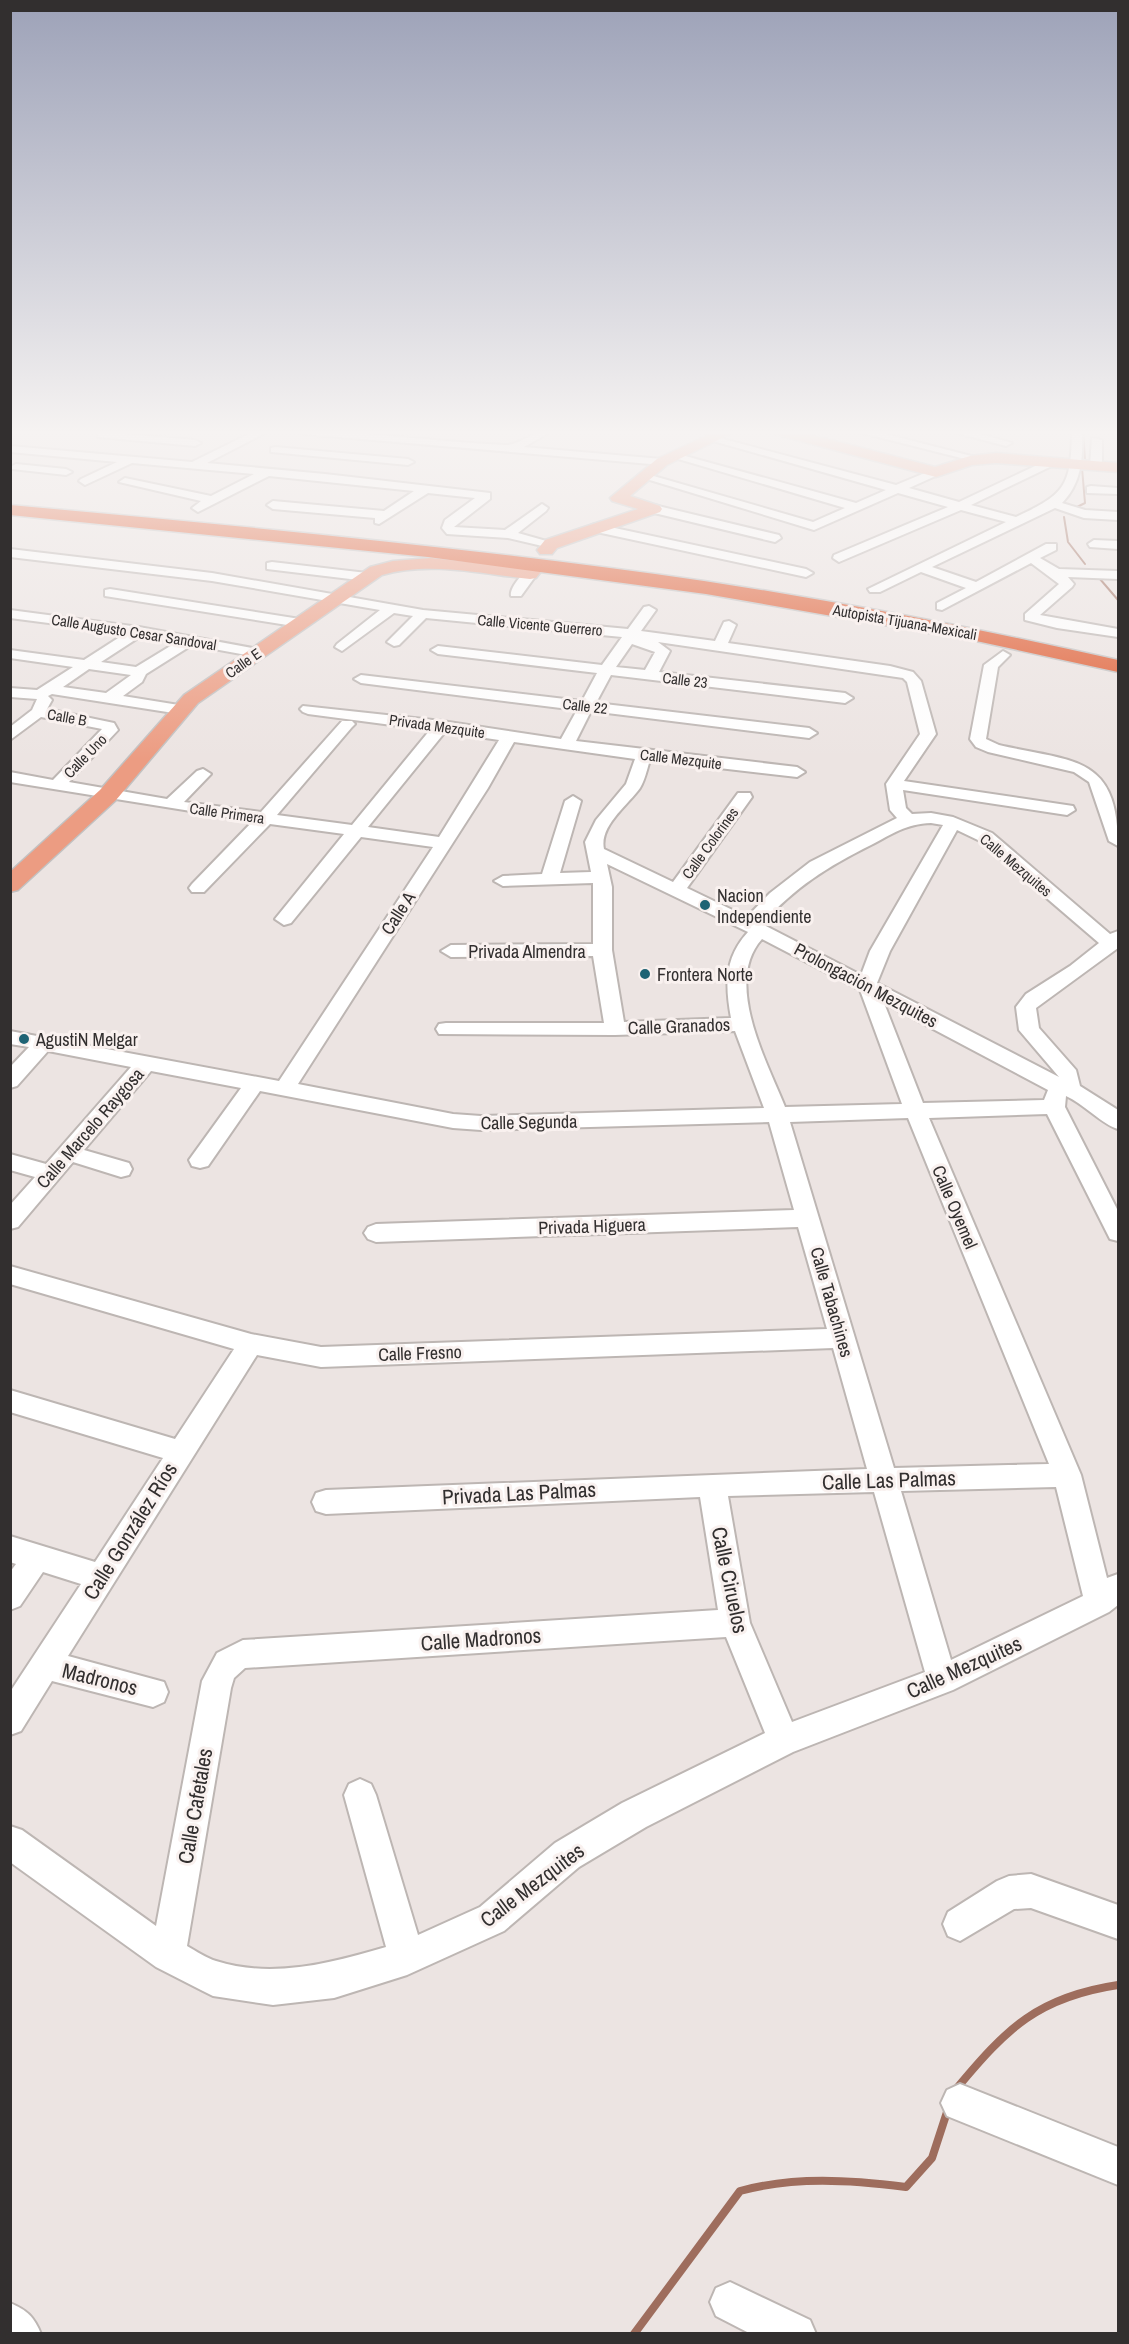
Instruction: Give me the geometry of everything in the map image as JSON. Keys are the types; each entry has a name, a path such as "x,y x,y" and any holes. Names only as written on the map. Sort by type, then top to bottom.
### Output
{"highway":[{"name":"Autopista Tijuana-Mexicali","path":"277,540 718,590 962,632 1119,666"},
{"name":"Autopista Tijuana-Mexicali","path":"381,540 475,550 686,578 926,618 1119,659"},
{"path":"962,632 996,642 1005,648 1003,655 1072,655"}],"main road":[{"path":"548,547 565,540"},
{"name":"Calle E","path":"10,885 108,795 180,709 367,577 388,566 440,559 532,572"}],"street":[{"path":"528,540 548,547"},
{"path":"654,540 806,573"},
{"path":"839,558 880,540"},
{"path":"875,589 980,540"},
{"path":"1094,544 1119,545"},
{"path":"942,606 1033,559 1051,547"},
{"name":"Calle Vicente Guerrero","path":"10,553 212,577 423,614 551,619 630,637 719,646 890,670 908,675 917,688 928,734 894,784"},
{"path":"1033,559 1056,573 1067,584 1030,617 1057,624 1119,633"},
{"path":"272,566 367,577"},
{"path":"922,568 977,587"},
{"path":"516,593 532,572"},
{"path":"1056,573 1119,575"},
{"path":"110,593 300,623"},
{"path":"342,647 390,609"},
{"path":"566,744 606,670 649,610"},
{"path":"394,642 423,614"},
{"name":"Calle Augusto Cesar Sandoval","path":"11,615 139,630 258,653"},
{"path":"719,646 729,625"},
{"path":"45,692 139,630"},
{"path":"630,637 654,645 663,651 650,676"},
{"path":"10,654 139,672 190,640"},
{"name":"Calle 23","path":"438,650 528,654 606,670 845,698"},
{"path":"1003,655 991,665 978,739 981,744 1079,768 1090,774 1096,780 1119,841"},
{"path":"109,698 137,679 139,672"},
{"name":"Calle 22","path":"361,679 809,733"},
{"path":"45,692 109,698 180,709"},
{"name":"Calle B","path":"11,693 45,692 38,712 109,726"},
{"name":"Privada Mezquite","path":"308,709 566,744"},
{"path":"14,729 38,712"},
{"path":"198,888 265,819 347,724"},
{"name":"Calle Uno","path":"57,785 110,730 109,726"},
{"path":"284,920 442,726"},
{"name":"Calle A","path":"284,1089 444,843 509,736"},
{"name":"Calle Mezquite","path":"566,744 797,772"},
{"path":"615,1029 602,950 602,877 594,842 597,833 634,785 644,755"},
{"path":"171,806 203,774"},
{"name":"Calle Primera","path":"10,777 171,806 444,843"},
{"path":"908,819 898,810 894,784 1067,810"},
{"name":"Calle Colorines","path":"677,889 744,797"},
{"path":"549,879 573,801"},
{"name":"Calle Mezquites","path":"908,819 932,818 953,822 986,837 1115,941 1033,998 1026,1007 1029,1030 1069,1074 1061,1094"},
{"name":"Calle Tabachines","path":"908,819 816,867 776,897 755,927 739,960 737,986 743,1024 777,1113 841,1338 886,1480 942,1680"},
{"path":"867,984 880,951 953,822"},
{"name":"Prolongación Mezquites","path":"596,852 677,889 867,984 1061,1094 1108,1112 1119,1122"},
{"path":"503,881 602,877"},
{"name":"Privada Almendra","path":"451,951 602,950"},
{"name":"Calle Oyemel","path":"867,984 915,1110 1067,1475 1109,1595"},
{"name":"Calle Granados","path":"446,1029 615,1029 743,1024"},
{"name":"Calle Segunda","path":"10,1037 453,1121 481,1123 915,1110 1061,1094"},
{"path":"10,1081 43,1044"},
{"name":"Calle Marcelo Raygosa","path":"10,1221 147,1062"},
{"path":"200,1160 255,1083"},
{"path":"1061,1094 1119,1233"},
{"path":"68,1153 121,1169"},
{"path":"10,1162 51,1173"},
{"name":"Privada Higuera","path":"375,1233 808,1218"},
{"name":"Calle Fresno","path":"10,1275 251,1344 321,1357 841,1338"},
{"name":"Calle González Ríos","path":"10,1720 251,1344"},
{"path":"10,1401 180,1452"},
{"name":"Calle Las Palmas","path":"712,1485 1067,1475"},
{"name":"Privada Las Palmas","path":"326,1502 712,1485"},
{"name":"Calle Ciruelos","path":"712,1485 735,1623 784,1740"},
{"path":"10,1597 24,1553 102,1576"},
{"name":"Calle Mezquites","path":"10,1842 168,1955 213,1978 273,1987 334,1980 407,1958 492,1919 567,1855 634,1815 784,1740 942,1680 1109,1595"},
{"name":"Calle Madronos","path":"228,1660 243,1654 735,1623"},
{"name":"Calle Cafetales","path":"168,1955 212,1706 220,1672 228,1660"},
{"name":"Madronos","path":"46,1665 153,1692"},
{"path":"360,1795 407,1958"},
{"path":"960,1924 1009,1893 1031,1891 1119,1922"},
{"path":"960,2103 1119,2166"},
{"path":"730,2302 796,2334"},
{"path":"10,2323 21,2334"}],"waterway":[{"path":"1068,540 1085,564"},
{"path":"1100,579 1118,600"},
{"path":"957,2088 992,2048 1026,2018 1066,1998 1090,1990 1118,1985"},
{"path":"634,2334 740,2191 802,2181 906,2187 932,2158 948,2109"}],"place":[{"name":"Nacion Independiente","path":"705,905"},
{"name":"Frontera Norte","path":"645,974"},
{"name":"AgustiN Melgar","path":"24,1039"}]}
